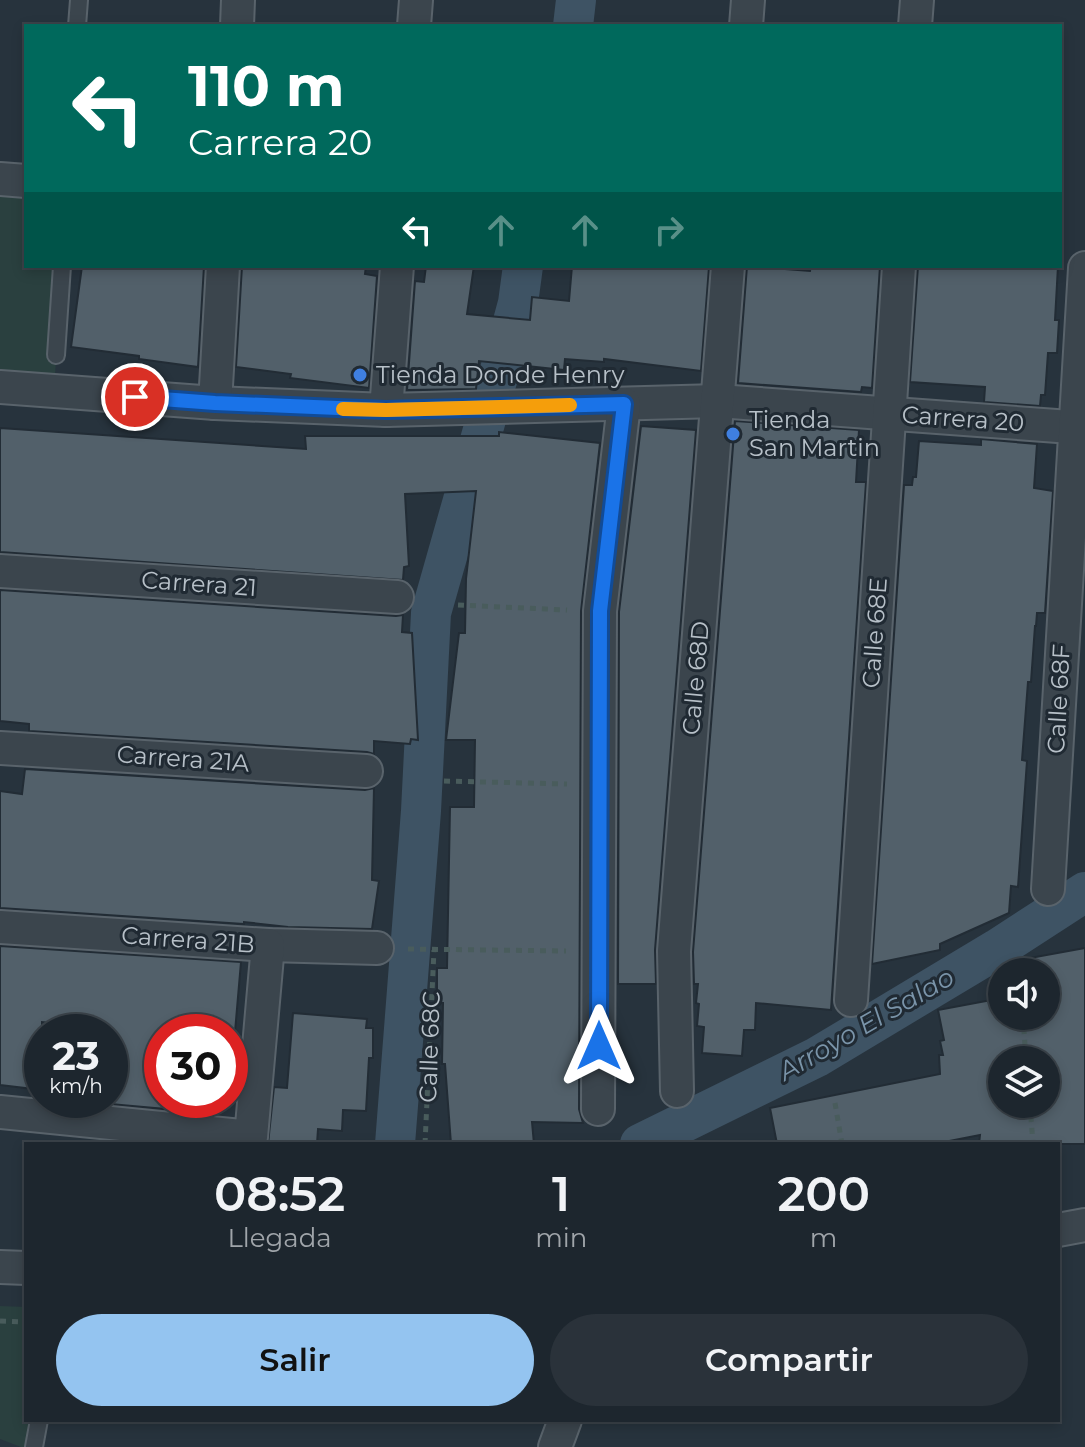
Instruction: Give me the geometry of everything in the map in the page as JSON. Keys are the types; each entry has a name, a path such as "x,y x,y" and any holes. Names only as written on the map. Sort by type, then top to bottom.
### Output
{"street":[{"path":"237,24 238,0"},
{"path":"414,24 416,0"},
{"path":"746,24 748,0"},
{"path":"915,24 917,0"},
{"path":"0,179 24,181"},
{"path":"215,403 223,268"},
{"path":"386,410 397,268"},
{"name":"Calle 68D","path":"677,1091 674,951 728,268"},
{"name":"Calle 68E","path":"851,1000 899,268"},
{"name":"Calle 68F","path":"1048,889 1080,428 1085,268"},
{"name":"Carrera 20","path":"0,387 215,403 386,410 718,401 1080,428"},
{"path":"598,1109 600,611 624,404"},
{"name":"Carrera 21","path":"0,571 397,597"},
{"name":"Carrera 21A","path":"0,748 366,771"},
{"name":"Carrera 21B","path":"0,927 268,945 377,948"},
{"path":"0,1112 251,1137 268,945"},
{"path":"1060,1230 1085,1225"},
{"path":"0,1267 24,1268"},
{"path":"555,1447 564,1422"}],"lane":[{"path":"77,24 79,0"},
{"path":"56,355 62,268"},
{"path":"34,1447 39,1422"}],"path":[{"path":"458,605 600,611"},
{"path":"444,781 600,785"},
{"name":"Calle 68C","path":"425,1142 434,950 599,951"},
{"path":"835,1103 842,1142"},
{"path":"1031,1118 1033,1142"},
{"path":"0,1321 24,1322"}],"green space":[{"path":"0,179 24,181 24,268 62,268 54,391 0,387"},
{"path":"0,1306 24,1307 24,1422 32,1422 28,1447 0,1439"}],"building":[{"path":"82,268 204,268 198,367 71,347"},
{"path":"242,268 366,268 365,274 377,276 369,388 290,378 291,374 236,367"},
{"path":"426,268 474,268 467,314 530,320 532,297 569,301 572,268 709,268 701,371 604,359 604,362 565,359 564,370 479,361 476,389 407,390 415,281 424,282"},
{"path":"747,268 810,271 811,268 880,268 872,388 862,387 861,392 738,383"},
{"path":"918,268 1058,268 1057,353 1048,353 1045,395 1041,395 1040,406 984,402 985,387 910,382"},
{"path":"735,421 859,430 856,482 866,482 831,1010 756,1003 755,1030 744,1030 742,1056 702,1053 704,1027 697,1026 698,984 694,984 693,952"},
{"path":"641,426 696,430 655,950 656,984 618,984 619,612"},
{"path":"0,428 306,449 305,436 499,436 499,432 600,443 581,611 579,1109 583,1123 532,1122 534,1142 451,1142 445,1064 442,1064 443,1003 437,1003 437,968 447,968 450,807 474,807 475,740 446,740 459,633 465,633 466,579 476,491 405,494 409,566 404,567 403,580 0,552"},
{"path":"981,439 1037,444 1034,488 1053,491 1045,613 1037,613 1031,682 1028,682 1022,760 1027,761 1018,887 1011,886 1009,913 940,944 940,950 872,964 904,485 912,485 913,477 916,477 919,441 981,445"},
{"path":"0,590 403,615 402,632 412,633 418,740 411,739 410,744 374,741 374,754 29,731 29,724 0,721"},
{"path":"25,769 365,790 374,788 372,880 379,881 372,929 288,927 0,908 0,791 22,794"},
{"path":"0,946 241,962 237,1014 144,1014 144,1107 128,1106 128,1014 24,1014 24,1088 0,1085"},
{"path":"1085,948 1085,1144 979,1142 980,1135 944,1142 777,1142 770,1108 940,1074 939,1055 943,1055 940,1041 944,1040 938,1010 988,1001 988,1030 1060,1030 1060,958 1030,958"},
{"path":"293,1013 367,1019 366,1028 373,1028 373,1058 369,1058 366,1111 343,1110 342,1131 318,1129 317,1142 268,1142 274,1087 287,1088"}],"waterway":[{"path":"573,24 576,0"},
{"path":"395,1142 421,811 431,613 518,303 523,268"},
{"name":"Arroyo El Salao","path":"644,1142 817,1057 997,949 1085,892"}],"slow traffic":[{"path":"343,409 570,405"}],"place":[{"name":"Tienda Donde Henry","path":"360,375"},
{"name":"Tienda San Martin","path":"733,434"}],"route":[{"path":"135,397 386,410 624,404 600,611 599,1046"}]}
